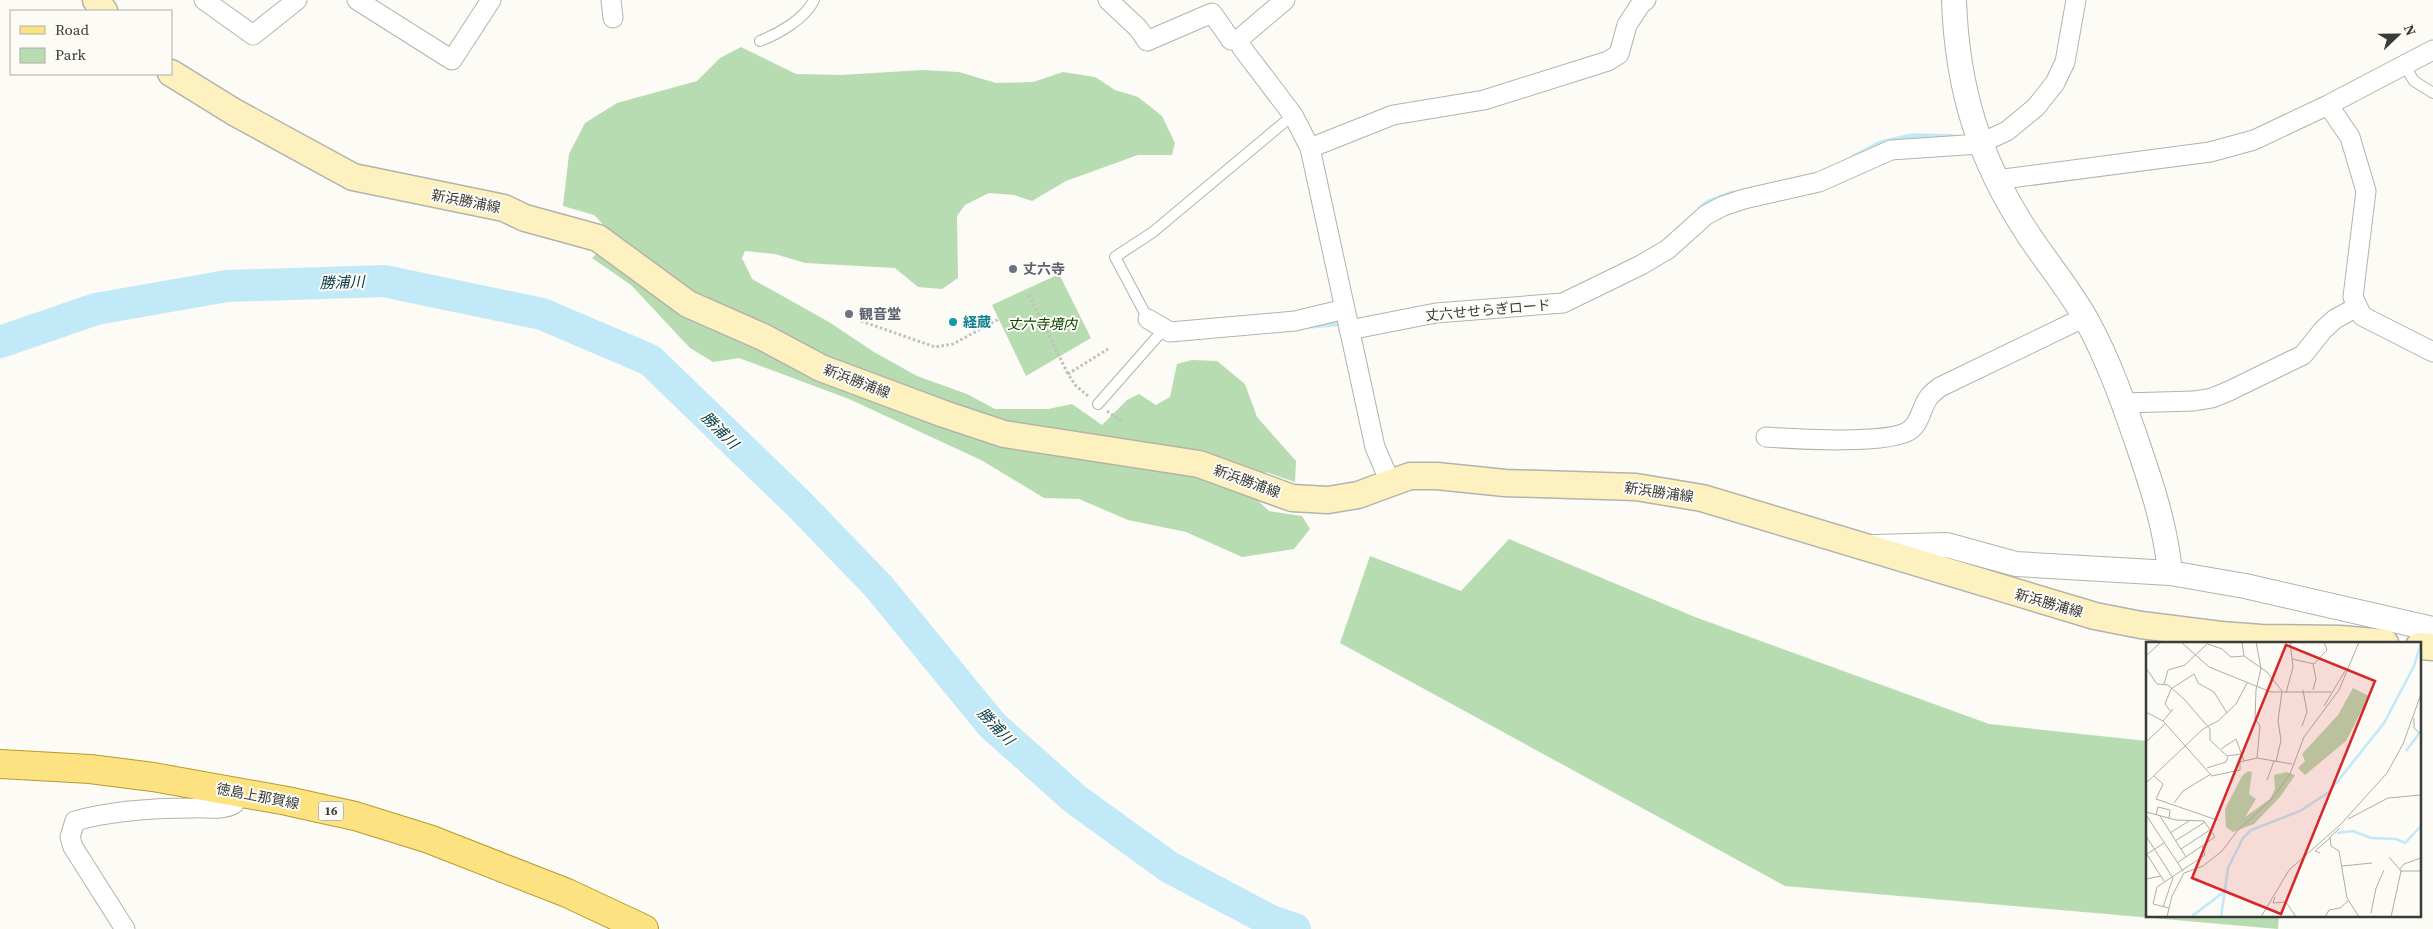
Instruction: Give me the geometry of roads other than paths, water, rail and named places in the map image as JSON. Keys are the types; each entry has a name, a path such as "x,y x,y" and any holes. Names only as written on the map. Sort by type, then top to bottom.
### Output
{"main road":[{"name":"新浜勝浦線","path":"172,74 234,112 353,177 504,208 526,218 598,238 688,304 763,337 822,368 974,425 1004,434 1199,464 1292,498 1328,500 1358,495 1410,476 1437,476 1505,483 1636,487 1669,491 1702,498 2051,604 2141,625 2261,638 2340,638 2376,642"},
{"path":"2420,646 2433,647"},
{"name":"徳島上那賀線","path":"0,764 90,769 238,792 356,816 429,839 567,893 644,929"}],"street":[{"path":"204,0 253,35 297,0"},
{"path":"357,0 452,60 491,0"},
{"path":"1108,0 1138,28 1147,41 1212,14 1231,40 1238,40 1285,0"},
{"path":"1310,148 1393,115 1484,100 1608,61 1619,54 1627,25 1640,5 1646,0"},
{"path":"1954,0 1955,39 1962,83 1979,144 1996,180 2028,234 2085,317 2104,354 2124,403 2167,540 2170,573"},
{"path":"1979,144 2007,131 2036,107 2055,83 2064,62 2076,0"},
{"path":"1238,40 1242,48 1293,115 1310,148 1375,447 1390,482"},
{"path":"1996,180 2210,152 2254,140 2328,105 2433,50"},
{"path":"2328,105 2350,137 2366,192 2353,297 2357,307 2362,316 2433,352"},
{"name":"丈六せせらぎロード","path":"1349,330 1436,313 1563,302 1641,265 1668,249 1706,215 1723,206 1744,199 1819,182 1891,150 1979,144"},
{"path":"2124,403 2194,401 2212,398 2229,391 2303,355 2323,330 2335,319 2357,307"},
{"path":"1156,324 1170,332 1295,321 1345,309"},
{"path":"1766,437 1826,441 1893,437 1909,431 1918,420 1928,398 1940,386 1991,364 2085,317"},
{"path":"1867,548 1946,545 2016,564 2170,573 2245,586 2433,628"},
{"path":"125,929 73,846 70,837 74,821 112,814 194,808 224,809 234,804 238,792"}],"lane":[{"path":"760,41 774,36 799,18 814,0"},
{"path":"2404,65 2414,81 2433,93"},
{"path":"1098,404 1156,324 1116,256 1153,232 1293,115"}],"waterway":[{"path":"1854,157 1881,143 1913,136 1953,137"},
{"path":"1701,208 1709,202 1733,193"},
{"name":"勝浦川","path":"0,342 96,309 227,286 384,281 542,314 650,360 800,505 879,587 992,725 1075,799 1169,867 1269,920 1295,929"},
{"path":"1309,326 1345,323"}],"place":[{"name":"丈六寺","path":"1013,269"},
{"name":"観音堂","path":"849,314"},
{"name":"経蔵","path":"953,322"}],"park label":[{"name":"丈六寺境内","path":"1042,324"}]}
